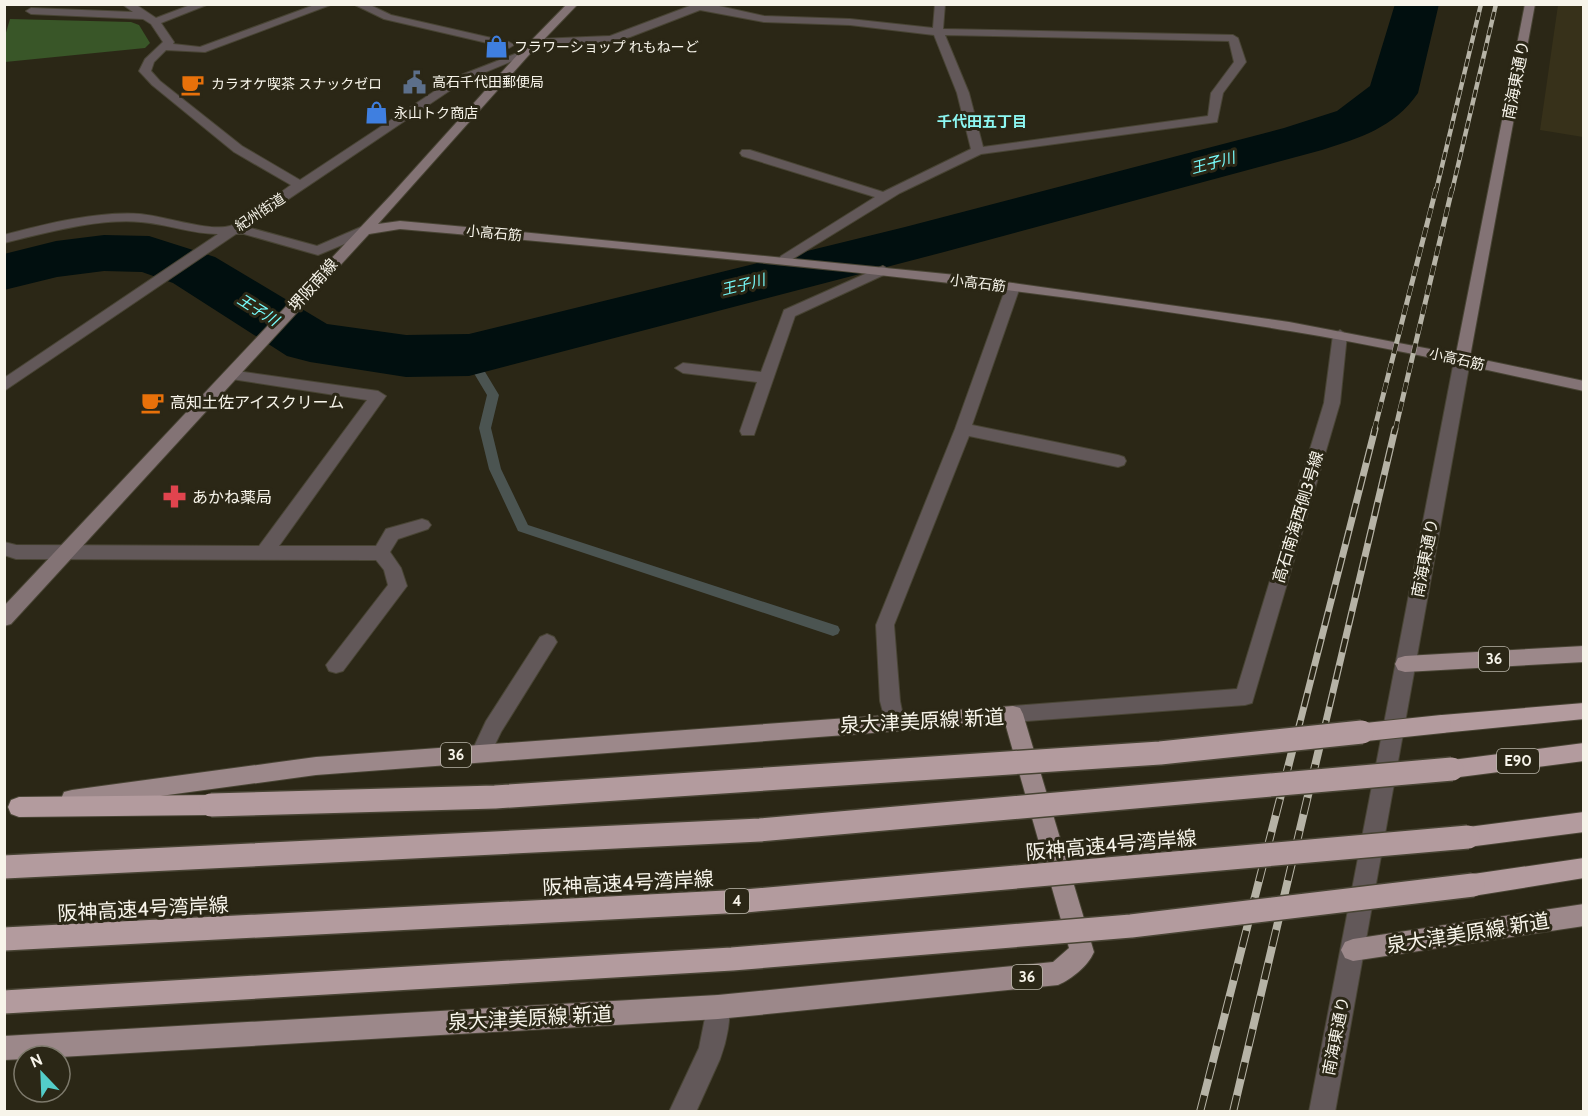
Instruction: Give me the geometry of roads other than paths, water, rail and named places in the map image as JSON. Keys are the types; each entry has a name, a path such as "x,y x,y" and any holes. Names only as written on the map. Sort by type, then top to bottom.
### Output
{"highway":[{"path":"12,807 211,805 495,797 1137,755 1584,711"},
{"name":"E90","path":"4,867 760,830 1452,769 1584,753"},
{"name":"阪神高速4号湾岸線","path":"4,939 745,901 1467,837 1584,822"},
{"path":"4,1002 732,959 1119,927 1473,885 1584,868"}],"main road":[{"name":"36","path":"1405,664 1584,654"},
{"name":"泉大津美原線 新道","path":"4,1048 718,1007 1058,974 1082,952 1013,714 894,721 316,766 12,807"},
{"name":"泉大津美原線 新道","path":"1353,950 1584,915"}],"street":[{"path":"127,4 150,19 169,42 149,61 145,71 156,84 238,149 293,182 302,184"},
{"path":"31,11 150,19 204,4"},
{"path":"165,47 201,50 328,4"},
{"path":"357,4 388,17 509,45"},
{"name":"堺阪南線","path":"4,619 366,230 524,54 573,4"},
{"path":"940,4 938,32 963,93 978,151"},
{"name":"南海東通り","path":"1322,1112 1530,4"},
{"path":"538,42 610,39 703,6 764,20 849,22 938,32 1233,38 1240,63 1217,93 1213,118 978,151 884,196 786,259"},
{"name":"紀州街道","path":"4,386 232,230 460,79 524,54"},
{"path":"747,153 884,196"},
{"path":"4,239 39,230 110,219 140,218 209,230 245,230 318,252 366,230"},
{"name":"小高石筋","path":"366,230 400,225 786,259 883,270 1174,308 1340,335 1584,386"},
{"path":"748,431 789,313 883,270"},
{"path":"894,721 890,702 885,625 963,429 1013,287"},
{"name":"高石南海西側3号線","path":"1013,714 1245,697 1332,403 1340,335"},
{"path":"683,368 766,378"},
{"path":"230,375 378,396 264,553"},
{"path":"963,429 1118,461"},
{"path":"381,553 392,534 422,525"},
{"path":"4,549 16,552 381,553"},
{"path":"336,665 398,586 392,568 381,553"},
{"path":"481,753 493,727 547,642"},
{"path":"682,1112 711,1050 718,1007"}],"waterway":[{"name":"王子川","path":"4,272 56,259 104,253 149,254 194,270 310,342 406,356 469,355 923,240 1303,139 1355,122 1393,93 1417,4"},
{"path":"469,355 493,395 485,428 495,469 523,528 833,630"}],"railway":[{"path":"1436,191 1481,4"},
{"path":"1452,191 1496,4"},
{"path":"1374,431 1436,189"},
{"path":"1395,431 1452,189"},
{"path":"1297,734 1375,429"},
{"path":"1323,734 1395,429"},
{"path":"1200,1112 1297,732"},
{"path":"1233,1112 1323,732"}],"place":[{"name":"フラワーショップ れもねーど","path":"496,47"},
{"name":"高石千代田郵便局","path":"414,82"},
{"name":"カラオケ喫茶 スナックゼロ","path":"193,84"},
{"name":"永山トク商店","path":"376,113"},
{"name":"高知土佐アイスクリーム","path":"152,402"},
{"name":"あかね薬局","path":"174,497"}],"district":[{"name":"千代田五丁目","path":"982,122"}]}
